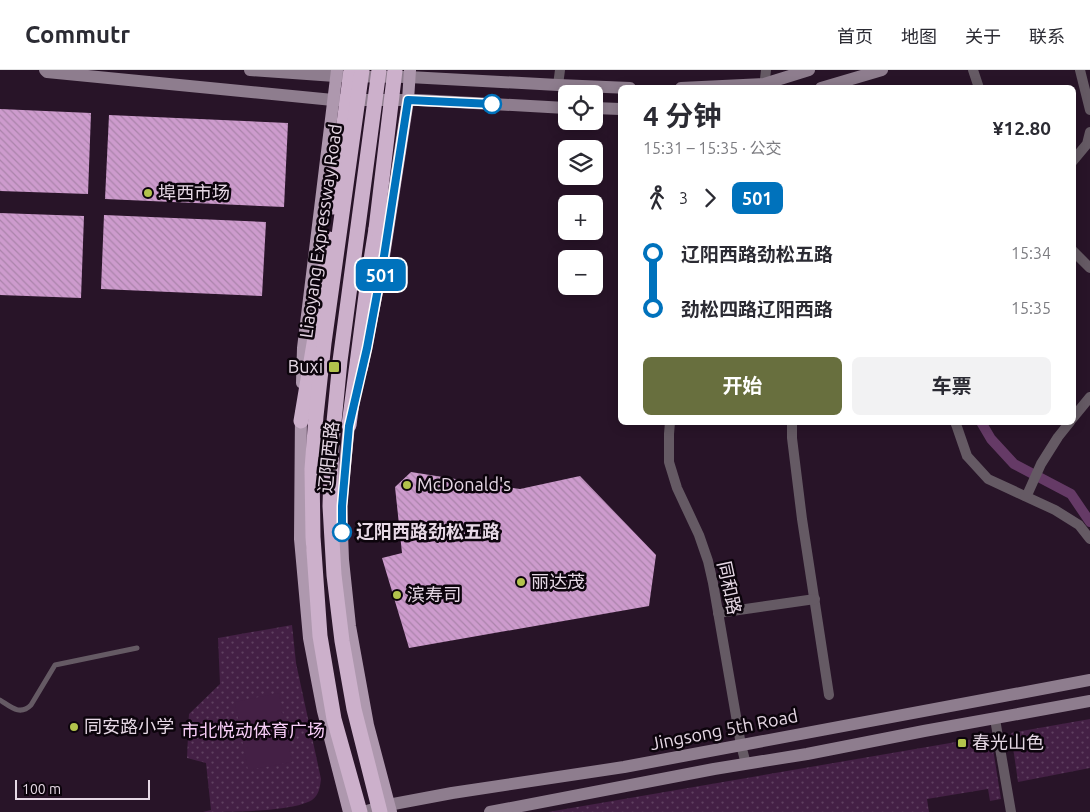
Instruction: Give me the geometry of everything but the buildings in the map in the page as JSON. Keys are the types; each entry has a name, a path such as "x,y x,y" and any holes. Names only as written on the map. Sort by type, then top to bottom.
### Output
{"highway":[{"path":"301,421 324,284 351,70"},
{"name":"Liaoyang Expressway Road","path":"362,70 324,343 312,469 313,537 320,636 334,719 362,812"},
{"name":"Liaoyang Expressway Road","path":"379,70 340,361 332,442 330,506 334,576 342,641 354,710 386,810"},
{"path":"349,426 376,230 395,70"}],"main road":[{"path":"45,70 47,72 333,100 408,100 558,108"},
{"path":"250,70 410,73 558,85"},
{"path":"767,85 809,70"},
{"path":"831,85 882,70"},
{"name":"辽阳西路","path":"336,73 303,348 300,539 309,638 323,711 349,812"},
{"name":"辽阳西路","path":"386,810 350,626 343,560 342,506 349,426 367,348 384,256 408,100 410,73"},
{"path":"603,87 618,88"},
{"path":"603,108 618,109"},
{"name":"Jingsong 5th Road","path":"362,812 386,810 452,793 624,767 1090,680"},
{"name":"Jingsong 5th Road","path":"490,812 1090,701"}],"street":[{"path":"558,85 560,70"},
{"path":"764,85 766,70"},
{"path":"973,70 978,85"},
{"path":"1080,70 1090,110"},
{"path":"1076,157 1087,144 1090,132"},
{"path":"1076,254 1090,268"},
{"path":"1076,414 1090,397"},
{"name":"同和路","path":"670,425 669,462 677,488 700,535 713,583 741,745 746,764"},
{"path":"792,425 800,501 829,695"},
{"path":"957,425 966,456 988,479 1026,495 1054,510 1079,525 1090,539"},
{"path":"1026,495 1041,464 1068,425"},
{"path":"718,613 815,599"},
{"path":"995,719 1011,812"}],"lane":[{"path":"0,700 12,708 26,710 55,665 136,648"}],"green space":[{"name":"市北悦动体育广场","path":"292,625 296,663 321,779 318,793 312,800 290,807 260,811 203,812 211,810 206,763 187,758 189,714 220,684 218,638"},
{"path":"279,693 292,762 248,770 235,702"},
{"path":"1090,719 1090,768 1018,782 1011,733"},
{"path":"991,736 1001,799 990,801 988,789 927,799 929,812 548,812"}],"waterway":[{"path":"983,425 991,439 1014,464 1071,494 1090,522"}],"bus line":[{"name":"501","path":"342,532 342,506 349,426 367,348 384,256 408,100 492,104"}],"place":[{"name":"埠西市场","path":"148,193"},
{"name":"Buxi","path":"334,367"},
{"name":"McDonald's","path":"407,485"},
{"name":"辽阳西路劲松五路","path":"342,532"},
{"name":"丽达茂","path":"521,582"},
{"name":"滨寿司","path":"397,595"},
{"name":"同安路小学","path":"74,727"},
{"name":"春光山色","path":"962,743"}]}
